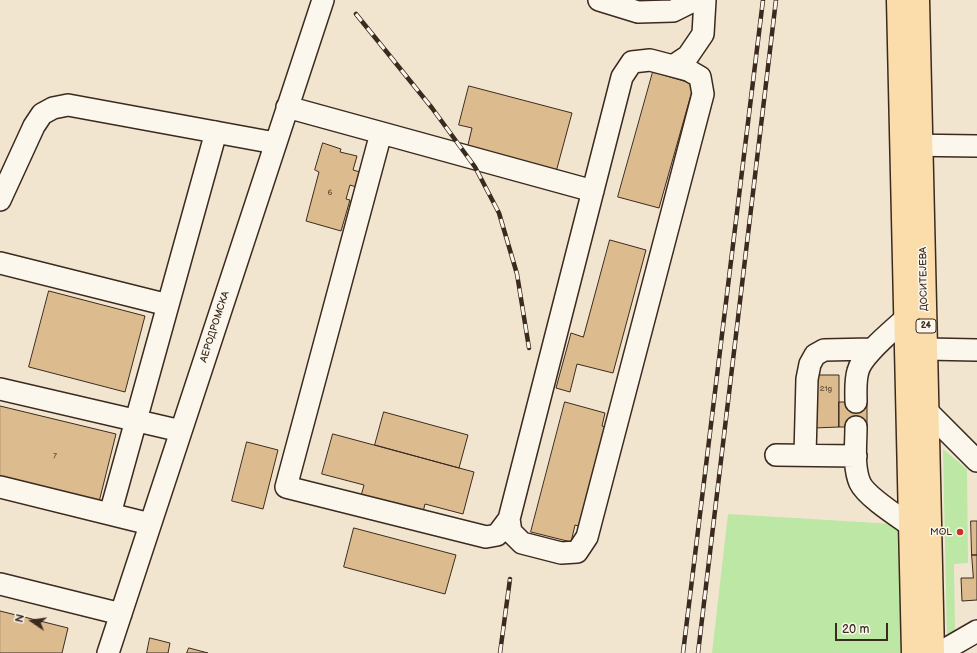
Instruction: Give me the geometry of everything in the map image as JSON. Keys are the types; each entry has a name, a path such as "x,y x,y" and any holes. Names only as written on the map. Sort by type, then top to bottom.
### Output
{"main road":[{"name":"ДОСИТЕЈЕВА","path":"898,0 911,145 926,349 933,653"},
{"name":"ДОСИТЕЈЕВА","path":"913,653 905,319 918,0"}],"street":[{"name":"АЕРОДРОМСКА","path":"108,653 323,0"},
{"path":"599,0 638,12 673,11 695,0"},
{"path":"672,66 688,56 703,34 705,0"},
{"path":"381,133 286,487 486,538 497,535 509,518 622,77 632,62 650,60 688,70 700,77 703,94 587,537 577,552 561,553 522,543 511,532 509,518"},
{"path":"0,200 34,126 42,114 53,108 68,105 275,143"},
{"path":"287,107 593,191"},
{"path":"110,514 216,132"},
{"path":"911,145 977,146"},
{"path":"0,263 168,305"},
{"path":"856,402 858,370 872,349 905,319"},
{"path":"805,455 807,379 810,364 815,355 824,350 872,349"},
{"path":"926,349 977,350"},
{"path":"0,389 181,431"},
{"path":"928,412 977,461"},
{"path":"856,427 857,471 860,484 868,494 910,525"},
{"path":"776,455 856,456"},
{"path":"0,486 150,524"},
{"path":"0,584 121,614"},
{"path":"939,653 977,631"}],"green space":[{"path":"943,449 967,469 968,563 954,564 955,635 947,637"},
{"path":"728,514 910,525 913,653 712,653"}],"building":[{"path":"653,72 694,84 659,208 618,197"},
{"path":"469,86 572,113 556,172 467,149 472,128 459,125"},
{"path":"323,143 341,149 340,152 357,156 353,170 360,172 356,187 350,185 346,199 350,200 341,231 306,221 319,172 315,170"},
{"path":"610,240 646,250 613,373 577,364 570,392 556,388 571,333 583,337"},
{"path":"49,291 145,316 125,392 29,367"},
{"path":"814,375 839,375 839,427 814,428"},
{"path":"565,402 605,413 602,426 612,429 585,528 575,525 571,542 531,532"},
{"path":"839,402 867,402 867,427 839,427"},
{"path":"0,406 116,434 99,502 0,478"},
{"path":"384,412 468,435 459,468 375,445"},
{"path":"333,434 474,472 463,514 425,504 423,512 361,496 364,485 322,474"},
{"path":"247,442 278,450 263,509 232,501"},
{"path":"971,521 977,521 977,555 972,555"},
{"path":"354,528 456,555 445,594 344,567"},
{"path":"972,555 977,555 977,600 962,601 961,578 973,578"},
{"path":"0,611 68,628 62,653 0,653"},
{"path":"150,638 170,643 168,653 147,653"},
{"path":"189,648 208,653 187,653"}],"railway":[{"path":"683,653 763,0"},
{"path":"698,653 776,0"},
{"path":"356,14 432,108 475,167 499,213 517,274 529,348"},
{"path":"500,653 510,579"}],"place":[{"name":"MOL","path":"960,532"}]}
